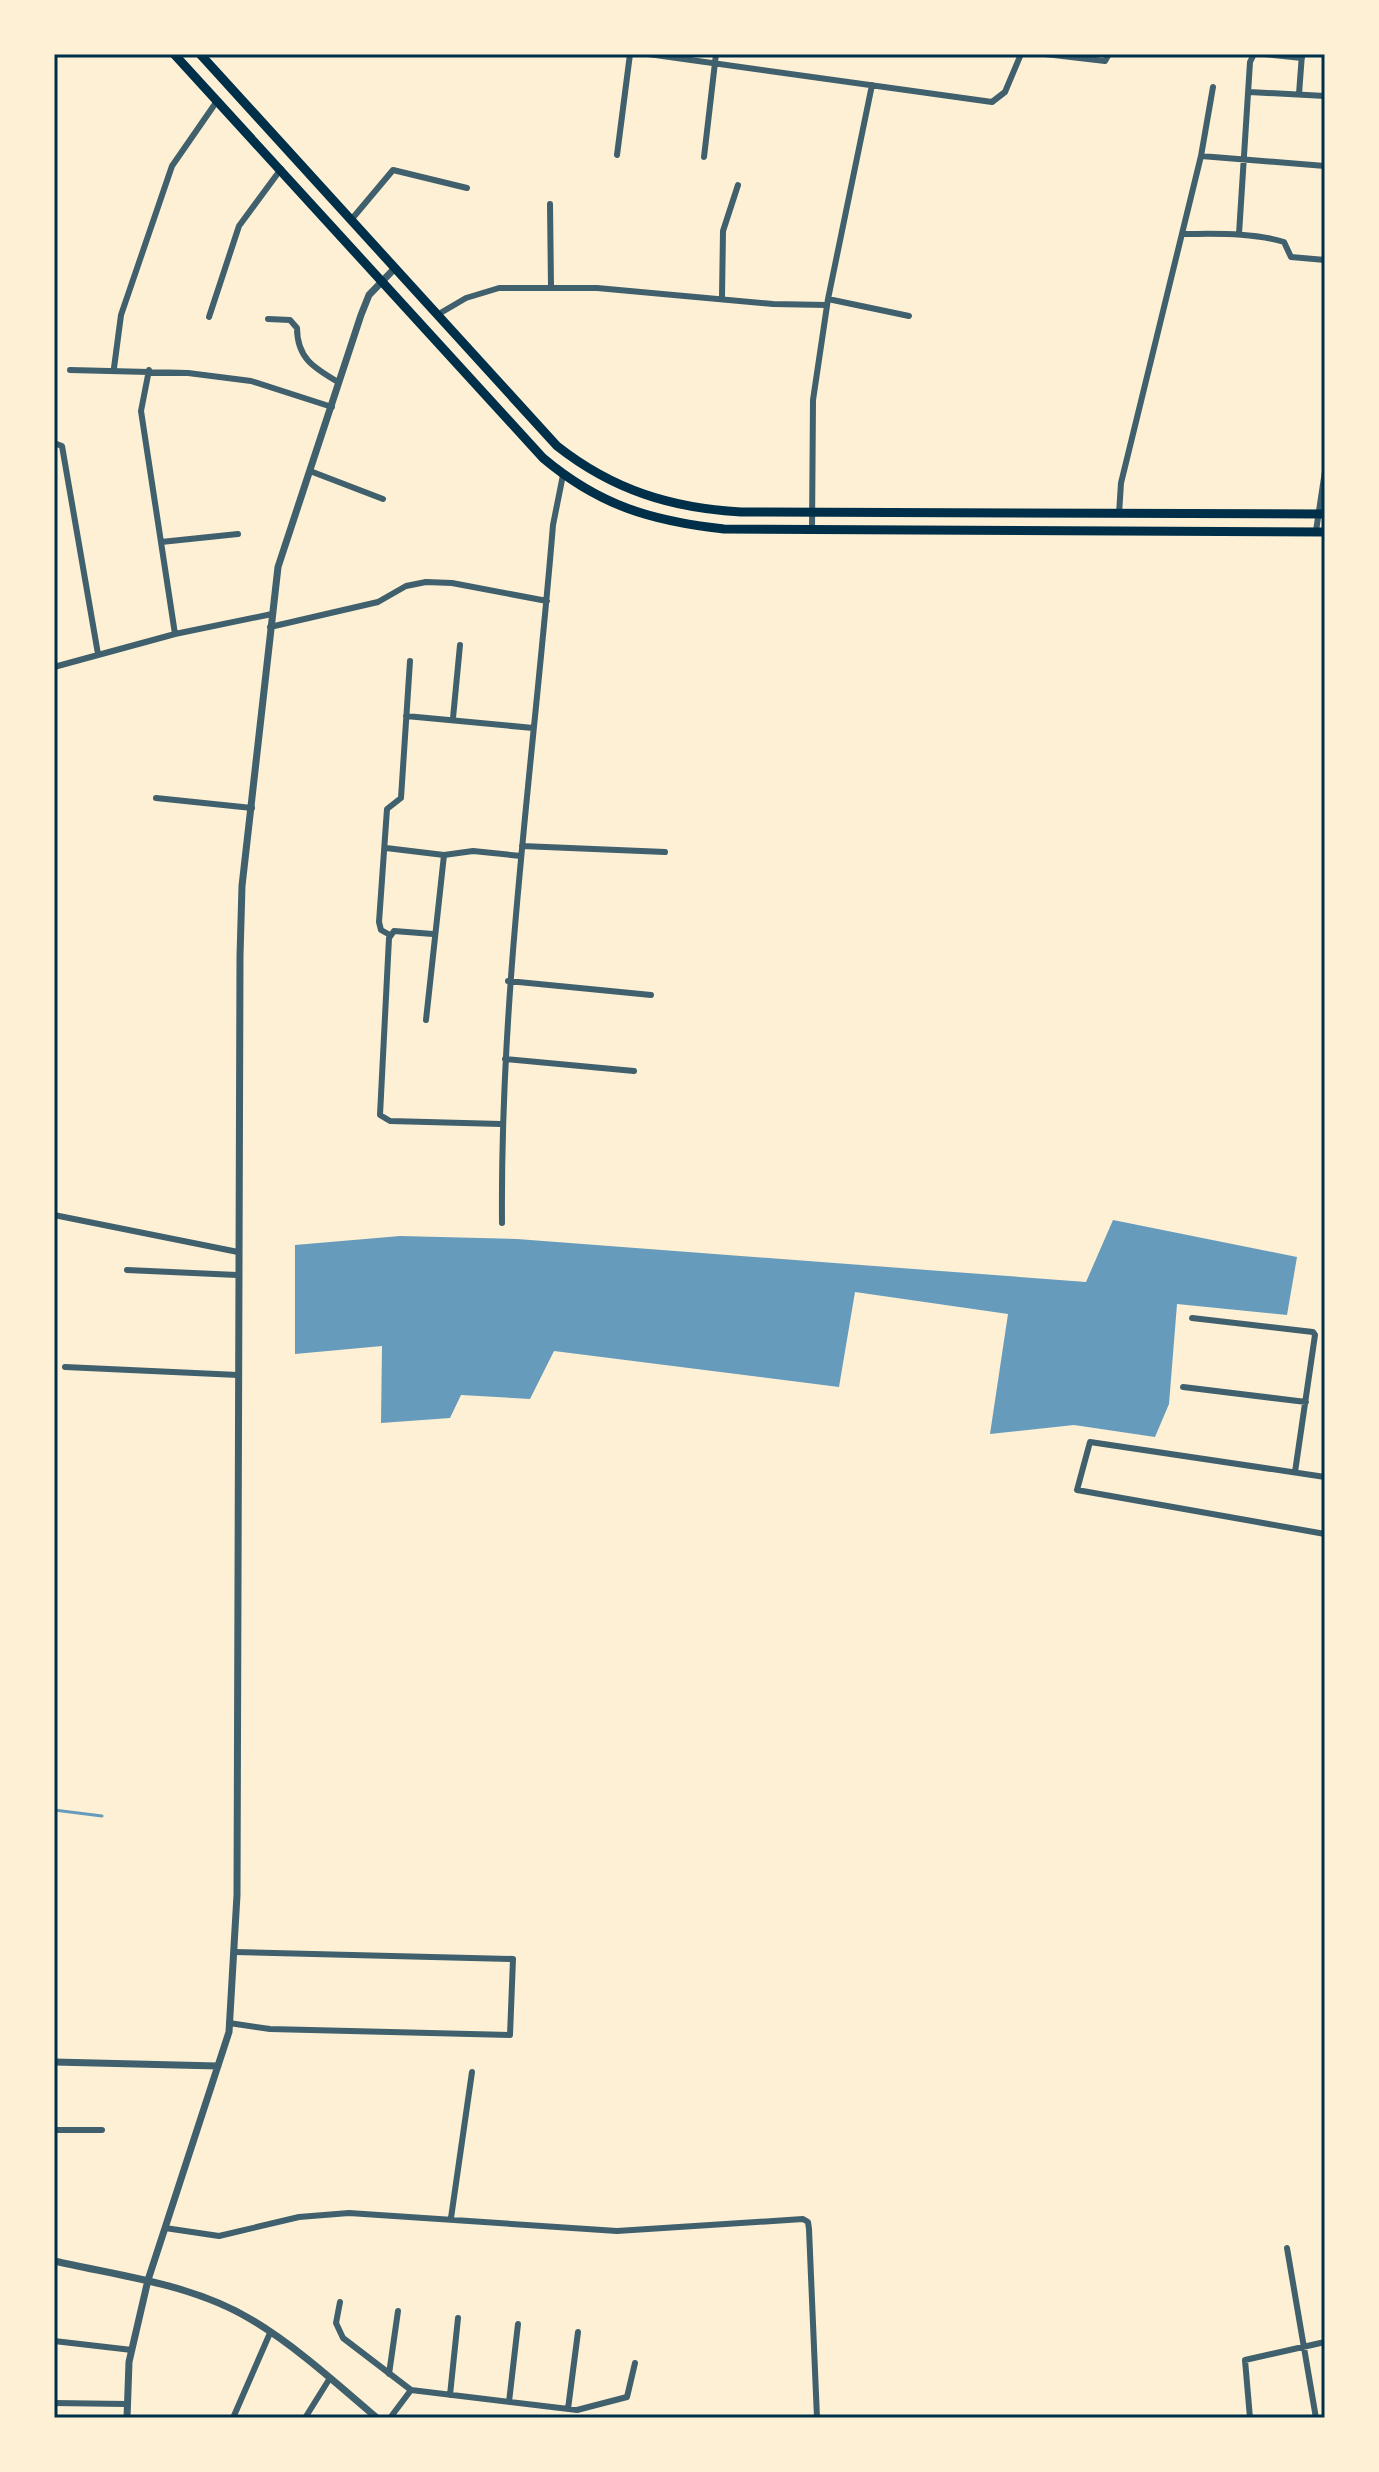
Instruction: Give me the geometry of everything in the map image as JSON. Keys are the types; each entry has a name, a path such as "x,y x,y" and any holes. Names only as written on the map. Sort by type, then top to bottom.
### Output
{"main road":[{"path":"174,54 543,458 563,475 621,507 669,523 724,529 1320,532"},
{"path":"200,54 557,446 605,480 637,495 699,510 1320,514"}],"street":[{"path":"617,155 630,54"},
{"path":"648,54 992,102 1005,92 1021,54"},
{"path":"704,157 716,54"},
{"path":"1045,54 1093,62 1105,61 1109,54"},
{"path":"1239,234 1242,161 1254,54"},
{"path":"1264,54 1302,56 1299,94"},
{"path":"812,530 813,400 827,302 872,85"},
{"path":"1119,514 1121,483 1201,156 1213,87"},
{"path":"1249,92 1325,96"},
{"path":"114,368 121,315 172,166 217,101"},
{"path":"1201,156 1325,166"},
{"path":"209,317 239,226 281,169"},
{"path":"351,220 393,170 467,188"},
{"path":"722,297 723,231 738,185"},
{"path":"550,204 551,287"},
{"path":"1182,234 1239,234 1284,242 1291,257 1325,260"},
{"path":"127,2418 132,2350 148,2280 218,2066 229,2023 237,1895 237,1275 242,886 270,627 278,567 361,315 381,280 395,268"},
{"path":"437,315 484,291 551,287 722,297 773,304 827,302 909,316"},
{"path":"268,319 290,320 297,328 297,344 304,356 314,368 338,382"},
{"path":"70,370 149,370 251,381 332,407"},
{"path":"149,370 141,411 175,634"},
{"path":"54,443 62,446 98,654"},
{"path":"310,471 383,499"},
{"path":"1320,532 1325,471"},
{"path":"502,1223 501,1124 508,981 554,514 563,475"},
{"path":"161,542 238,534"},
{"path":"270,627 378,602 406,586 426,582 452,583 547,601"},
{"path":"54,667 175,634 272,614"},
{"path":"453,718 460,645"},
{"path":"390,935 381,930 379,922 387,809 401,798 410,661"},
{"path":"406,716 453,718 533,728"},
{"path":"156,798 252,808"},
{"path":"522,846 665,852"},
{"path":"386,848 444,855 473,851 521,856"},
{"path":"426,1020 444,855"},
{"path":"433,934 394,931 390,935 382,1120 501,1124"},
{"path":"508,981 651,995"},
{"path":"505,1059 634,1071"},
{"path":"54,1215 238,1252"},
{"path":"127,1270 237,1275"},
{"path":"1192,1318 1313,1332 1295,1472"},
{"path":"65,1367 238,1375"},
{"path":"1183,1387 1306,1402"},
{"path":"1325,1477 1090,1442 1077,1490 1325,1534"},
{"path":"229,2023 270,2029 510,2035 513,1959 234,1952"},
{"path":"54,2062 218,2066"},
{"path":"451,2218 472,2072"},
{"path":"54,2130 102,2130"},
{"path":"165,2228 219,2236 299,2217 349,2213 617,2231 803,2219 808,2222 809,2229 817,2418"},
{"path":"1287,2248 1316,2418"},
{"path":"54,2261 148,2280 251,2319 330,2378 377,2418"},
{"path":"340,2302 338,2331 411,2390 568,2409 627,2397 635,2363"},
{"path":"389,2374 398,2311"},
{"path":"450,2395 458,2318"},
{"path":"509,2402 518,2324"},
{"path":"568,2409 578,2332"},
{"path":"233,2418 270,2333"},
{"path":"54,2341 132,2350"},
{"path":"1250,2418 1245,2360 1325,2342"},
{"path":"305,2418 330,2378"},
{"path":"390,2418 411,2390"},
{"path":"54,2403 126,2404"}],"water":[{"path":"1113,1220 1297,1257 1287,1315 1177,1304 1169,1404 1155,1437 1074,1425 990,1434 1008,1314 855,1292 839,1387 554,1351 530,1399 461,1395 450,1418 381,1423 382,1346 295,1354 295,1245 400,1236 517,1239 1086,1282"}],"waterway":[{"path":"54,1810 102,1816"}]}
